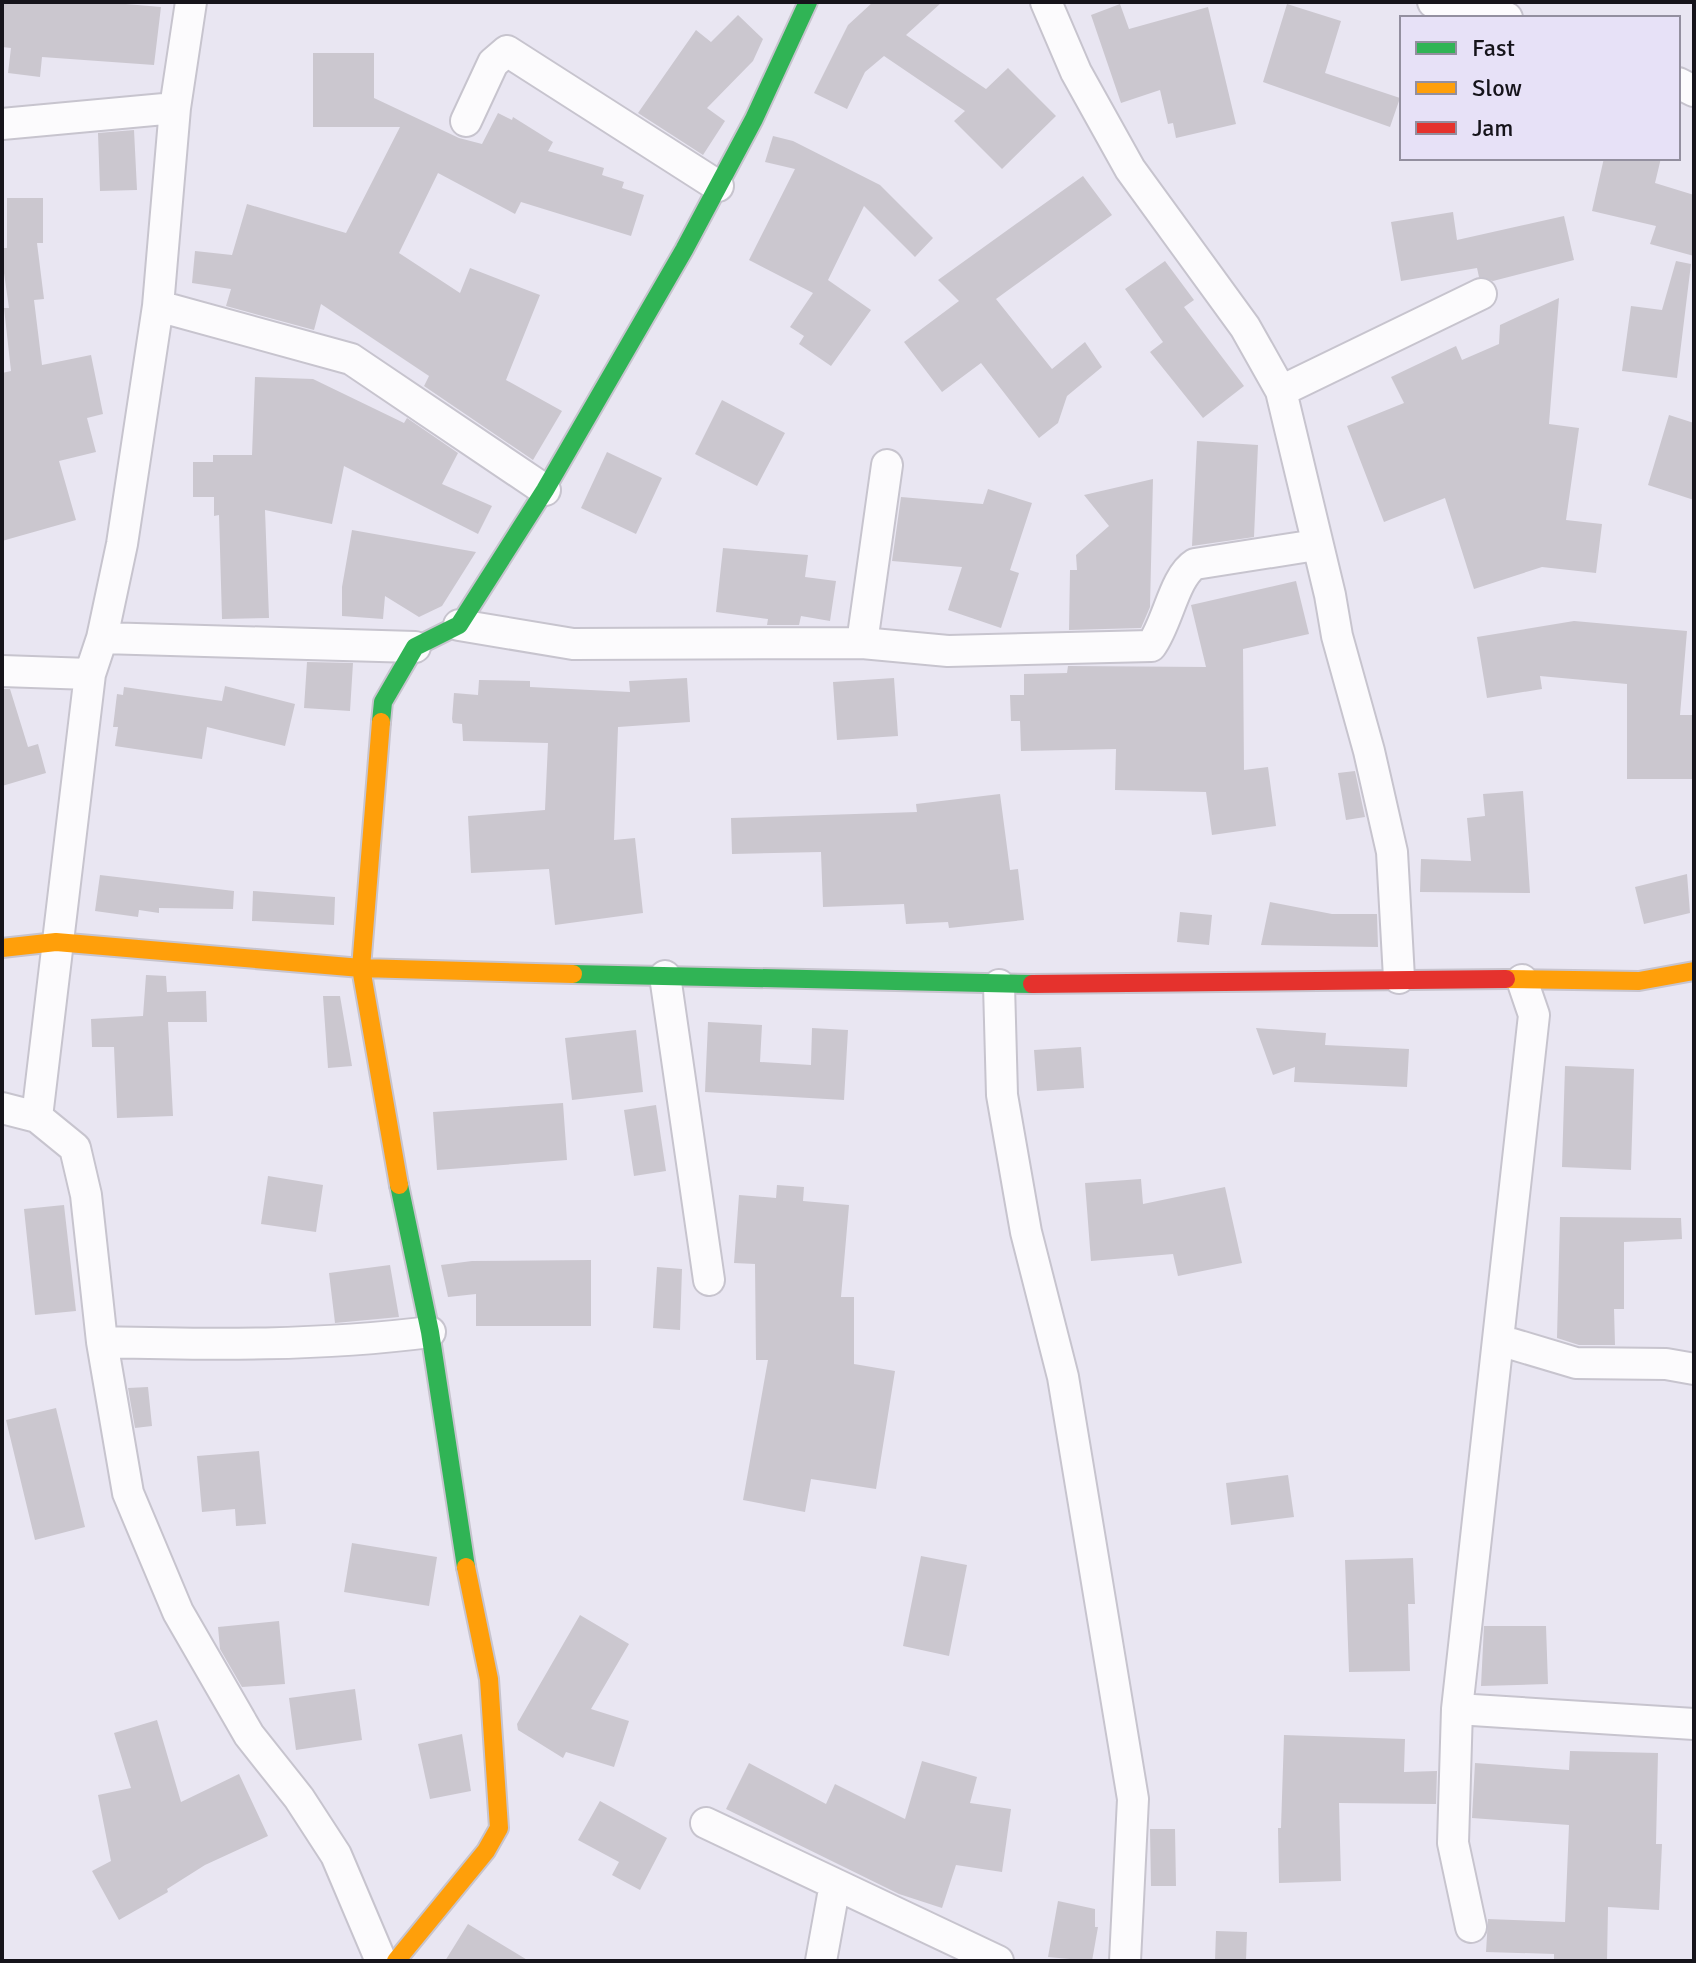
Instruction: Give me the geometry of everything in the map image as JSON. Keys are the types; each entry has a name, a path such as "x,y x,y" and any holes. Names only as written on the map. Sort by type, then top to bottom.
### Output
{"street":[{"path":"37,1117 90,674 102,638 122,544 158,306 175,108 191,2"},
{"path":"102,638 415,647 459,625 545,490 677,263 808,2"},
{"path":"1046,2 1076,72 1130,169 1245,327 1281,391 1392,852 1399,978"},
{"path":"1433,2 1498,16"},
{"path":"466,121 493,63 507,51 718,186"},
{"path":"2,124 175,108"},
{"path":"1281,391 1481,294"},
{"path":"158,306 351,359 545,490"},
{"path":"862,643 887,465"},
{"path":"459,625 573,644 862,643 948,651 1151,646 1164,628 1185,571 1195,564 1316,545"},
{"path":"396,1961 486,1851 499,1828 489,1679 463,1551 430,1332 391,1150 361,968 383,702 415,647"},
{"path":"2,671 90,674"},
{"path":"2,948 56,942 361,968 999,985 1399,978 1639,981 1694,971"},
{"path":"665,976 709,1280"},
{"path":"1471,1927 1453,1843 1457,1709 1534,1015 1522,980"},
{"path":"999,985 1002,1095 1026,1232 1063,1377 1133,1799 1125,1961"},
{"path":"2,1108 37,1117 75,1148 86,1195 102,1342 128,1493 178,1612 249,1735 299,1798 336,1855 381,1961"},
{"path":"102,1342 245,1346 374,1339 430,1332"},
{"path":"1499,1340 1576,1363 1666,1364 1694,1369"},
{"path":"1457,1709 1694,1724"},
{"path":"706,1823 998,1961"},
{"path":"821,1961 835,1884"}],"building":[{"path":"2,2 102,2 161,7 154,65 42,57 40,77 8,73 11,48 2,47"},
{"path":"873,2 942,2 906,35 986,89 1008,68 1056,116 1002,169 954,121 965,111 884,56 865,72 847,109 814,93 848,25"},
{"path":"1120,4 1129,29 1208,7 1236,124 1176,138 1173,123 1168,124 1160,90 1121,103 1091,15"},
{"path":"1287,4 1341,21 1325,73 1400,98 1390,127 1263,82"},
{"path":"738,15 763,39 753,61 707,108 725,121 703,155 638,113 696,30 711,42"},
{"path":"313,53 374,53 374,98 459,138 482,144 498,113 512,120 513,117 553,142 548,151 604,168 602,175 624,182 622,188 644,195 631,236 521,202 515,214 438,173 399,253 460,293 470,268 540,295 506,380 562,411 533,460 424,386 429,376 321,304 314,330 226,306 231,289 192,283 195,251 232,255 247,204 346,233 400,127 313,127"},
{"path":"134,130 137,190 100,191 98,133"},
{"path":"773,136 793,141 880,185 933,238 915,257 864,206 828,280 871,310 831,366 799,344 804,336 790,327 813,293 749,260 795,169 765,162"},
{"path":"1604,160 1661,160 1655,183 1694,195 1694,256 1650,244 1656,226 1592,211"},
{"path":"1083,176 1112,215 996,299 1052,369 1085,342 1102,367 1067,396 1058,423 1039,438 981,363 942,392 904,342 959,301 938,280"},
{"path":"7,198 43,198 43,243 37,243 44,299 34,300 42,365 91,355 103,414 87,418 96,452 59,461 76,520 2,541 2,373 11,371 4,308 9,308 3,266 4,248 7,248"},
{"path":"1453,212 1457,240 1564,216 1574,260 1493,281 1479,277 1477,268 1401,281 1391,222"},
{"path":"1165,261 1194,300 1184,307 1244,386 1203,418 1150,352 1163,342 1125,289"},
{"path":"1676,261 1691,264 1677,378 1622,371 1631,306 1662,310"},
{"path":"1559,298 1549,424 1579,428 1566,520 1602,524 1596,573 1542,567 1474,589 1445,498 1384,522 1347,426 1404,403 1391,377 1456,346 1462,360 1499,344 1500,325"},
{"path":"255,377 313,379 404,423 407,418 458,453 442,484 492,506 478,534 344,466 332,524 265,510 269,618 222,619 219,515 214,516 214,497 193,497 193,462 213,462 213,455 252,455"},
{"path":"722,400 785,433 757,486 695,454"},
{"path":"1669,415 1694,423 1694,500 1648,485"},
{"path":"1197,441 1258,445 1254,537 1192,546"},
{"path":"607,452 662,478 636,534 581,508"},
{"path":"1153,479 1150,607 1141,628 1069,630 1070,570 1077,570 1076,555 1109,526 1084,495"},
{"path":"988,489 1032,503 1010,570 1019,573 1001,628 948,610 962,567 892,561 901,497 983,504"},
{"path":"352,530 476,552 442,606 419,617 385,596 383,619 342,616 342,587"},
{"path":"723,548 808,555 805,577 836,581 830,621 801,616 799,625 767,625 768,619 716,612"},
{"path":"1296,581 1309,634 1243,649 1244,770 1268,767 1276,826 1212,835 1206,792 1115,790 1116,749 1021,751 1020,721 1011,721 1010,695 1024,695 1024,674 1067,673 1068,666 1206,667 1191,605"},
{"path":"1574,621 1687,631 1680,715 1694,715 1694,779 1627,779 1627,684 1540,676 1542,689 1487,698 1477,637"},
{"path":"307,662 353,663 350,711 304,708"},
{"path":"687,678 690,722 618,727 614,840 635,838 643,913 555,925 549,869 471,873 468,816 545,810 548,743 463,741 462,724 453,723 452,719 454,693 478,695 479,680 530,681 530,687 630,692 629,681"},
{"path":"894,678 898,736 837,740 833,682"},
{"path":"225,686 295,704 285,746 207,727 202,759 115,746 118,727 113,727 117,694 123,695 124,687 222,701"},
{"path":"2,689 10,689 28,747 38,744 46,773 2,786"},
{"path":"1355,771 1365,817 1346,820 1338,773"},
{"path":"1523,791 1530,893 1420,892 1421,859 1471,861 1467,818 1485,816 1483,794"},
{"path":"1000,794 1010,870 1018,869 1024,920 949,928 948,922 906,924 904,904 823,907 821,852 732,854 731,818 917,812 916,804"},
{"path":"1687,874 1690,913 1644,924 1635,887"},
{"path":"100,875 234,891 233,909 159,908 159,913 139,910 138,917 95,911"},
{"path":"253,891 335,897 334,925 252,921"},
{"path":"1270,902 1332,914 1377,914 1378,947 1261,945"},
{"path":"1180,912 1212,915 1209,945 1177,942"},
{"path":"146,975 166,976 167,992 206,991 207,1022 168,1022 173,1116 117,1118 114,1047 92,1047 91,1019 143,1016"},
{"path":"323,996 340,996 352,1066 328,1068"},
{"path":"708,1022 762,1025 760,1062 811,1065 812,1028 848,1030 844,1100 705,1092"},
{"path":"1256,1028 1326,1033 1325,1045 1409,1049 1407,1087 1294,1082 1295,1067 1273,1075"},
{"path":"636,1030 643,1092 572,1100 565,1038"},
{"path":"1081,1047 1084,1088 1037,1091 1034,1050"},
{"path":"1565,1066 1634,1069 1631,1170 1562,1167"},
{"path":"563,1103 567,1160 437,1170 433,1112"},
{"path":"656,1105 666,1171 634,1176 624,1110"},
{"path":"268,1176 323,1185 316,1232 261,1224"},
{"path":"1141,1179 1143,1204 1225,1187 1242,1263 1178,1276 1173,1254 1091,1261 1085,1183"},
{"path":"777,1185 804,1187 803,1201 849,1205 841,1297 854,1297 854,1364 895,1371 876,1489 811,1479 805,1512 743,1500 768,1360 756,1360 755,1264 734,1263 739,1195 776,1198"},
{"path":"64,1205 76,1311 35,1315 24,1209"},
{"path":"1560,1217 1681,1218 1682,1239 1624,1242 1624,1309 1614,1309 1615,1345 1579,1345 1557,1338"},
{"path":"591,1260 591,1326 476,1326 476,1294 448,1297 441,1265 472,1261"},
{"path":"390,1265 399,1317 335,1323 329,1273"},
{"path":"657,1267 682,1269 680,1330 653,1328"},
{"path":"148,1387 152,1426 135,1428 128,1388"},
{"path":"56,1408 85,1527 35,1540 6,1420"},
{"path":"259,1451 266,1524 236,1526 235,1509 202,1512 197,1456"},
{"path":"1288,1475 1294,1517 1231,1525 1226,1483"},
{"path":"352,1543 437,1557 429,1606 344,1592"},
{"path":"921,1556 967,1565 949,1656 903,1646"},
{"path":"1413,1558 1415,1604 1408,1604 1410,1671 1349,1672 1345,1560"},
{"path":"580,1615 629,1644 591,1709 629,1721 614,1767 566,1752 563,1758 518,1730 517,1724"},
{"path":"279,1621 285,1684 242,1687 220,1649 218,1627"},
{"path":"1484,1626 1546,1626 1548,1684 1481,1686"},
{"path":"355,1689 362,1740 296,1750 289,1698"},
{"path":"157,1720 181,1802 239,1774 268,1836 205,1865 167,1889 168,1892 119,1920 92,1871 111,1861 98,1795 131,1788 114,1733"},
{"path":"462,1734 471,1791 430,1799 418,1744"},
{"path":"1284,1735 1405,1739 1404,1772 1437,1771 1436,1804 1339,1803 1341,1881 1279,1883 1278,1828 1281,1828"},
{"path":"1570,1751 1658,1753 1656,1844 1662,1844 1659,1910 1608,1907 1607,1961 1554,1961 1554,1954 1486,1952 1488,1919 1565,1922 1569,1825 1472,1818 1475,1763 1569,1770"},
{"path":"922,1761 977,1777 970,1803 1011,1809 1002,1872 956,1865 942,1908 899,1894 726,1809 749,1763 826,1804 835,1784 905,1819"},
{"path":"600,1801 667,1838 640,1890 612,1875 619,1862 578,1840"},
{"path":"1150,1829 1175,1829 1176,1886 1151,1886"},
{"path":"1058,1901 1095,1909 1095,1927 1098,1927 1092,1961 1048,1957"},
{"path":"468,1924 529,1961 445,1961"},
{"path":"1216,1931 1247,1932 1246,1961 1215,1961"}],"traffic: fast":[{"path":"381,722 383,702 415,647 459,625 545,490 684,250 754,119 808,2"},
{"path":"573,974 1032,984"},
{"path":"399,1185 430,1332 466,1567"}],"traffic: slow":[{"path":"381,722 361,968 399,1185"},
{"path":"2,948 56,942 361,968 573,974"},
{"path":"1506,979 1639,981 1694,971"},
{"path":"396,1961 486,1851 499,1828 489,1679 466,1567"}],"traffic: jam":[{"path":"1032,984 1506,979"}]}
